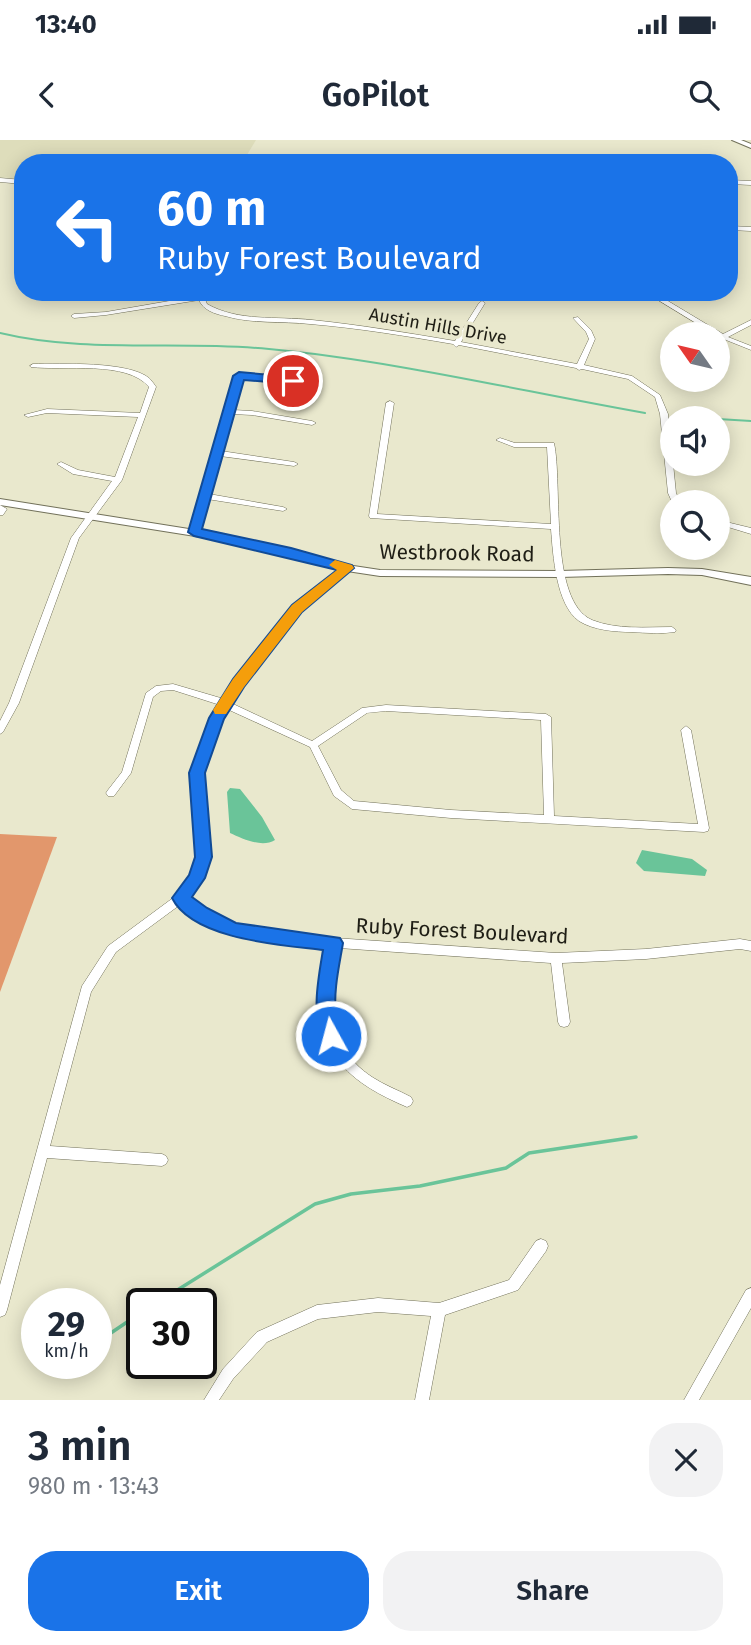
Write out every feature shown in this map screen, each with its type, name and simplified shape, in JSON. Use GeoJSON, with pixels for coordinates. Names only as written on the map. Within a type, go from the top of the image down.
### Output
{"type":"FeatureCollection","features":[{"type":"Feature","properties":{"kind":"street"},"geometry":{"type":"LineString","coordinates":[[735,140],[751,146]]}},
{"type":"Feature","properties":{"kind":"street"},"geometry":{"type":"LineString","coordinates":[[74,316],[105,315],[166,301]]}},
{"type":"Feature","properties":{"kind":"street","name":"Austin Hills Drive"},"geometry":{"type":"LineString","coordinates":[[204,301],[212,311],[224,315],[313,322],[629,377],[658,396],[664,413],[672,490]]}},
{"type":"Feature","properties":{"kind":"street"},"geometry":{"type":"LineString","coordinates":[[663,301],[698,322]]}},
{"type":"Feature","properties":{"kind":"street"},"geometry":{"type":"LineString","coordinates":[[456,345],[482,303]]}},
{"type":"Feature","properties":{"kind":"street"},"geometry":{"type":"LineString","coordinates":[[576,318],[589,331],[592,339],[579,368]]}},
{"type":"Feature","properties":{"kind":"street"},"geometry":{"type":"LineString","coordinates":[[730,333],[751,322]]}},
{"type":"Feature","properties":{"kind":"street"},"geometry":{"type":"LineString","coordinates":[[730,340],[751,348]]}},
{"type":"Feature","properties":{"kind":"street"},"geometry":{"type":"LineString","coordinates":[[0,730],[14,703],[75,538],[118,480],[153,387],[151,382],[138,373],[33,366]]}},
{"type":"Feature","properties":{"kind":"street"},"geometry":{"type":"LineString","coordinates":[[194,532],[239,376],[293,381]]}},
{"type":"Feature","properties":{"kind":"street"},"geometry":{"type":"LineString","coordinates":[[390,403],[373,516],[556,527]]}},
{"type":"Feature","properties":{"kind":"street"},"geometry":{"type":"LineString","coordinates":[[29,415],[47,411],[143,415]]}},
{"type":"Feature","properties":{"kind":"street"},"geometry":{"type":"LineString","coordinates":[[229,412],[312,423]]}},
{"type":"Feature","properties":{"kind":"street"},"geometry":{"type":"LineString","coordinates":[[500,440],[514,445],[551,445],[560,574],[568,604],[584,620],[603,626],[672,630]]}},
{"type":"Feature","properties":{"kind":"street"},"geometry":{"type":"LineString","coordinates":[[217,453],[294,464]]}},
{"type":"Feature","properties":{"kind":"street"},"geometry":{"type":"LineString","coordinates":[[61,464],[76,472],[118,480]]}},
{"type":"Feature","properties":{"kind":"street"},"geometry":{"type":"LineString","coordinates":[[205,496],[283,509]]}},
{"type":"Feature","properties":{"kind":"street"},"geometry":{"type":"LineString","coordinates":[[0,505],[3,509],[0,513]]}},
{"type":"Feature","properties":{"kind":"street","name":"Westbrook Road"},"geometry":{"type":"LineString","coordinates":[[0,505],[194,532],[347,568],[380,573],[560,574],[668,571],[702,572],[751,582]]}},
{"type":"Feature","properties":{"kind":"street"},"geometry":{"type":"LineString","coordinates":[[730,525],[751,531]]}},
{"type":"Feature","properties":{"kind":"street"},"geometry":{"type":"LineString","coordinates":[[0,1310],[86,990],[112,949],[181,898],[196,878],[203,857],[197,773],[224,703],[297,609],[347,568]]}},
{"type":"Feature","properties":{"kind":"street"},"geometry":{"type":"LineString","coordinates":[[111,793],[126,773],[149,695],[159,688],[173,687],[224,703],[313,745],[337,793],[352,805],[549,820],[704,828],[686,730]]}},
{"type":"Feature","properties":{"kind":"street"},"geometry":{"type":"LineString","coordinates":[[313,745],[365,710],[546,717],[549,820]]}},
{"type":"Feature","properties":{"kind":"street","name":"Ruby Forest Boulevard"},"geometry":{"type":"LineString","coordinates":[[181,898],[201,914],[233,931],[334,943],[556,958],[646,954],[740,944],[751,946]]}},
{"type":"Feature","properties":{"kind":"street"},"geometry":{"type":"LineString","coordinates":[[334,943],[327,983],[326,1015],[331,1036],[341,1056],[366,1080],[407,1101]]}},
{"type":"Feature","properties":{"kind":"street"},"geometry":{"type":"LineString","coordinates":[[556,958],[564,1022]]}},
{"type":"Feature","properties":{"kind":"street"},"geometry":{"type":"LineString","coordinates":[[43,1152],[162,1160]]}},
{"type":"Feature","properties":{"kind":"street"},"geometry":{"type":"LineString","coordinates":[[211,1400],[228,1374],[262,1337],[317,1312],[379,1305],[439,1310],[513,1285],[541,1246]]}},
{"type":"Feature","properties":{"kind":"street"},"geometry":{"type":"LineString","coordinates":[[691,1400],[751,1295]]}},
{"type":"Feature","properties":{"kind":"street"},"geometry":{"type":"LineString","coordinates":[[422,1400],[439,1310]]}},
{"type":"Feature","properties":{"kind":"shaded area"},"geometry":{"type":"Polygon","coordinates":[[[0,140],[256,140],[247,154],[14,154],[14,178],[0,177],[0,140]]]}},
{"type":"Feature","properties":{"kind":"shaded area"},"geometry":{"type":"Polygon","coordinates":[[[230,788],[240,789],[262,817],[275,840],[258,843],[230,833],[227,792],[230,788]]]}},
{"type":"Feature","properties":{"kind":"shaded area"},"geometry":{"type":"Polygon","coordinates":[[[0,834],[57,837],[0,992],[0,834]]]}},
{"type":"Feature","properties":{"kind":"shaded area"},"geometry":{"type":"Polygon","coordinates":[[[642,850],[692,859],[707,870],[705,876],[644,871],[636,863],[642,850]]]}},
{"type":"Feature","properties":{"kind":"waterway"},"geometry":{"type":"LineString","coordinates":[[0,333],[66,343],[235,347],[316,354],[645,413]]}},
{"type":"Feature","properties":{"kind":"waterway"},"geometry":{"type":"LineString","coordinates":[[730,420],[751,421]]}},
{"type":"Feature","properties":{"kind":"waterway"},"geometry":{"type":"LineString","coordinates":[[181,1288],[315,1204],[351,1194],[420,1186],[506,1168],[529,1153],[636,1137]]}},
{"type":"Feature","properties":{"kind":"waterway"},"geometry":{"type":"LineString","coordinates":[[112,1332],[126,1323]]}},
{"type":"Feature","properties":{"kind":"slow traffic"},"geometry":{"type":"LineString","coordinates":[[220,710],[297,609],[347,568],[335,565]]}},
{"type":"Feature","properties":{"kind":"route"},"geometry":{"type":"LineString","coordinates":[[293,381],[264,376],[239,376],[194,532],[347,568],[297,609],[224,703],[216,718],[197,773],[203,857],[196,878],[181,898],[201,914],[233,931],[334,943],[327,983],[326,1015],[331,1036]]}}]}
